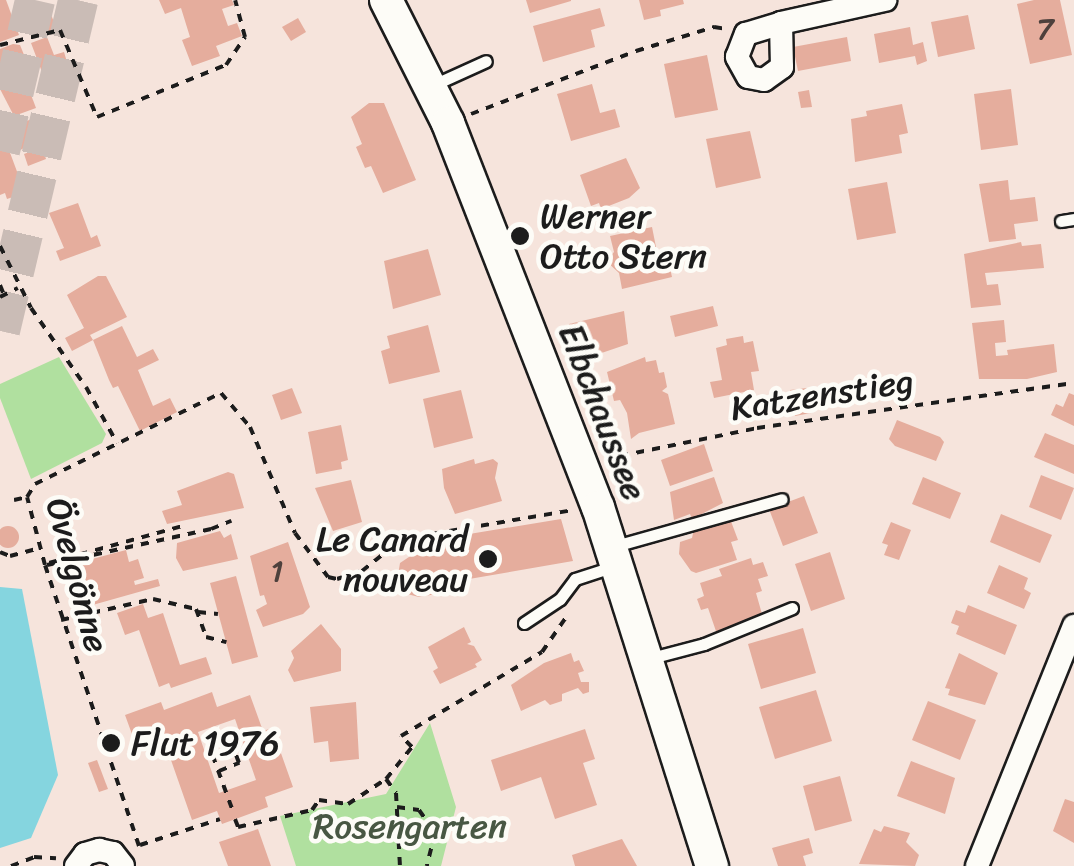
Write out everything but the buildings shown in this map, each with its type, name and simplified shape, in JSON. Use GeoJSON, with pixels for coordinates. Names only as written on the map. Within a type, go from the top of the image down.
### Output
{"type":"FeatureCollection","features":[{"type":"Feature","properties":{"kind":"main road","name":"Elbchaussee"},"geometry":{"type":"LineString","coordinates":[[386,0],[448,122],[598,507],[712,866]]}},
{"type":"Feature","properties":{"kind":"street"},"geometry":{"type":"LineString","coordinates":[[780,23],[782,66],[764,80],[748,77],[738,65],[740,39],[746,34],[780,23],[886,0]]}},
{"type":"Feature","properties":{"kind":"street"},"geometry":{"type":"LineString","coordinates":[[977,866],[1074,626]]}},
{"type":"Feature","properties":{"kind":"street"},"geometry":{"type":"LineString","coordinates":[[72,866],[85,854],[100,850],[113,853],[123,866]]}},
{"type":"Feature","properties":{"kind":"lane"},"geometry":{"type":"LineString","coordinates":[[431,86],[486,61]]}},
{"type":"Feature","properties":{"kind":"lane"},"geometry":{"type":"LineString","coordinates":[[524,623],[560,598],[575,579],[614,557],[696,520],[782,499]]}},
{"type":"Feature","properties":{"kind":"lane"},"geometry":{"type":"LineString","coordinates":[[646,659],[704,644],[792,608]]}},
{"type":"Feature","properties":{"kind":"path"},"geometry":{"type":"LineString","coordinates":[[0,45],[60,30],[97,117],[226,66],[244,38],[235,0]]}},
{"type":"Feature","properties":{"kind":"path"},"geometry":{"type":"LineString","coordinates":[[448,122],[714,27],[746,34]]}},
{"type":"Feature","properties":{"kind":"path"},"geometry":{"type":"LineString","coordinates":[[0,246],[19,288],[86,386],[117,443]]}},
{"type":"Feature","properties":{"kind":"path"},"geometry":{"type":"LineString","coordinates":[[0,284],[2,296],[19,288]]}},
{"type":"Feature","properties":{"kind":"path","name":"Katzenstieg"},"geometry":{"type":"LineString","coordinates":[[580,461],[865,411],[1074,383]]}},
{"type":"Feature","properties":{"kind":"path","name":"Övelgönne"},"geometry":{"type":"LineString","coordinates":[[220,819],[139,846],[61,620],[27,497],[30,489],[221,393],[250,427],[296,532],[328,576],[337,579],[362,571],[402,538],[598,507]]}},
{"type":"Feature","properties":{"kind":"path"},"geometry":{"type":"LineString","coordinates":[[22,484],[30,489]]}},
{"type":"Feature","properties":{"kind":"path"},"geometry":{"type":"LineString","coordinates":[[14,500],[27,497]]}},
{"type":"Feature","properties":{"kind":"path"},"geometry":{"type":"LineString","coordinates":[[45,565],[211,530],[230,520]]}},
{"type":"Feature","properties":{"kind":"path"},"geometry":{"type":"LineString","coordinates":[[45,565],[182,526]]}},
{"type":"Feature","properties":{"kind":"path"},"geometry":{"type":"LineString","coordinates":[[0,550],[10,556],[40,548]]}},
{"type":"Feature","properties":{"kind":"path"},"geometry":{"type":"LineString","coordinates":[[61,620],[153,600],[218,614]]}},
{"type":"Feature","properties":{"kind":"path"},"geometry":{"type":"LineString","coordinates":[[218,771],[239,763],[228,732],[207,740],[234,817],[238,827],[312,810],[319,800],[348,804],[386,779],[412,747],[401,736],[549,646],[571,610]]}},
{"type":"Feature","properties":{"kind":"path"},"geometry":{"type":"LineString","coordinates":[[198,612],[206,637],[226,642]]}},
{"type":"Feature","properties":{"kind":"path"},"geometry":{"type":"LineString","coordinates":[[386,779],[396,793],[400,866]]}},
{"type":"Feature","properties":{"kind":"path"},"geometry":{"type":"LineString","coordinates":[[396,807],[419,810],[435,833],[427,866]]}},
{"type":"Feature","properties":{"kind":"path"},"geometry":{"type":"LineString","coordinates":[[11,866],[34,858],[55,857],[72,866]]}},
{"type":"Feature","properties":{"kind":"green space"},"geometry":{"type":"Polygon","coordinates":[[[59,357],[106,434],[102,443],[31,479],[0,398],[0,384],[59,357]]]}},
{"type":"Feature","properties":{"kind":"green space","name":"Rosengarten"},"geometry":{"type":"Polygon","coordinates":[[[430,723],[456,807],[441,866],[296,866],[280,816],[386,794],[430,723]]]}},
{"type":"Feature","properties":{"kind":"water"},"geometry":{"type":"Polygon","coordinates":[[[0,587],[22,589],[58,775],[31,838],[0,848],[0,587]]]}},
{"type":"Feature","properties":{"kind":"tunnel"},"geometry":{"type":"LineString","coordinates":[[0,151],[35,0]]}},
{"type":"Feature","properties":{"kind":"tunnel"},"geometry":{"type":"LineString","coordinates":[[0,331],[78,0]]}},
{"type":"Feature","properties":{"kind":"place","name":"Werner Otto Stern"},"geometry":{"type":"Point","coordinates":[520,236]}},
{"type":"Feature","properties":{"kind":"place","name":"Le Canard nouveau"},"geometry":{"type":"Point","coordinates":[488,559]}},
{"type":"Feature","properties":{"kind":"place","name":"Flut 1976"},"geometry":{"type":"Point","coordinates":[111,743]}}]}
